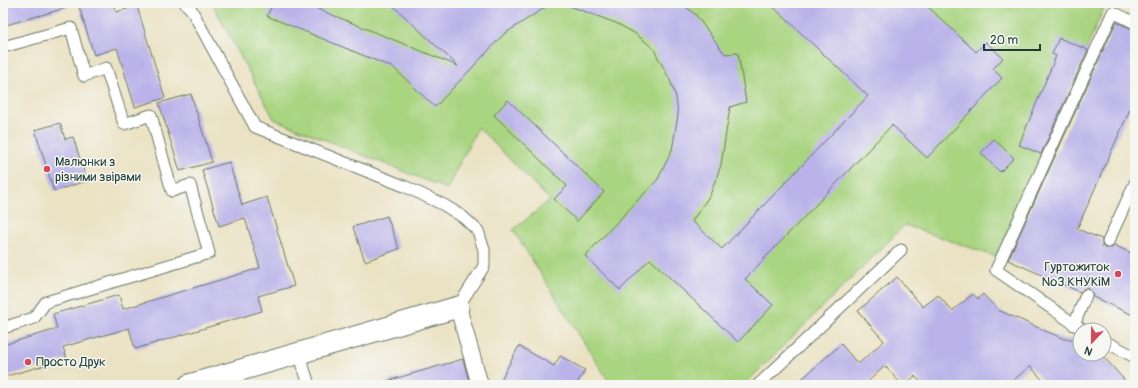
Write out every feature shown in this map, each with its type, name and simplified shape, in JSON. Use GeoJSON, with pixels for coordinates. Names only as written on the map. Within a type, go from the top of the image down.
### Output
{"type":"FeatureCollection","features":[{"type":"Feature","properties":{"kind":"street"},"geometry":{"type":"LineString","coordinates":[[189,385],[458,307],[480,385]]}},
{"type":"Feature","properties":{"kind":"lane"},"geometry":{"type":"LineString","coordinates":[[185,3],[191,9],[255,127],[404,186],[444,204],[463,216],[478,231],[484,250],[484,266],[458,307]]}},
{"type":"Feature","properties":{"kind":"lane"},"geometry":{"type":"LineString","coordinates":[[1072,324],[996,270],[1113,12],[1135,23]]}},
{"type":"Feature","properties":{"kind":"lane"},"geometry":{"type":"LineString","coordinates":[[3,47],[71,28],[84,76],[106,68],[124,124],[151,115],[172,191],[190,185],[209,253],[46,302],[34,318],[3,328]]}},
{"type":"Feature","properties":{"kind":"lane"},"geometry":{"type":"LineString","coordinates":[[1108,242],[1135,183]]}},
{"type":"Feature","properties":{"kind":"lane"},"geometry":{"type":"LineString","coordinates":[[758,385],[901,250]]}},
{"type":"Feature","properties":{"kind":"lane"},"geometry":{"type":"LineString","coordinates":[[1079,322],[1086,295]]}},
{"type":"Feature","properties":{"kind":"lane"},"geometry":{"type":"LineString","coordinates":[[1112,345],[1135,357]]}},
{"type":"Feature","properties":{"kind":"lane"},"geometry":{"type":"LineString","coordinates":[[299,353],[309,385]]}},
{"type":"Feature","properties":{"kind":"green space"},"geometry":{"type":"Polygon","coordinates":[[[212,3],[1106,3],[997,257],[905,225],[744,385],[611,385],[513,230],[550,200],[478,127],[447,189],[274,119],[212,3]]]}},
{"type":"Feature","properties":{"kind":"building"},"geometry":{"type":"Polygon","coordinates":[[[3,3],[68,3],[69,7],[3,26],[3,3]]]}},
{"type":"Feature","properties":{"kind":"building"},"geometry":{"type":"Polygon","coordinates":[[[78,3],[113,3],[116,12],[137,6],[165,98],[135,107],[117,48],[94,55],[78,3]]]}},
{"type":"Feature","properties":{"kind":"building"},"geometry":{"type":"Polygon","coordinates":[[[273,3],[303,3],[458,66],[390,3],[552,3],[504,34],[435,107],[394,68],[267,16],[273,3]]]}},
{"type":"Feature","properties":{"kind":"building"},"geometry":{"type":"Polygon","coordinates":[[[567,3],[681,3],[695,14],[725,54],[738,53],[746,102],[730,107],[721,165],[710,195],[692,221],[722,249],[868,96],[769,3],[924,3],[976,52],[986,42],[1003,58],[993,69],[1002,78],[927,158],[892,125],[745,279],[773,305],[738,342],[650,259],[620,290],[585,256],[658,179],[672,150],[678,115],[676,97],[670,80],[653,48],[636,34],[616,23],[567,5],[567,3]]]}},
{"type":"Feature","properties":{"kind":"building"},"geometry":{"type":"Polygon","coordinates":[[[1116,22],[1135,30],[1135,98],[1077,229],[1102,239],[1102,246],[1105,248],[1112,248],[1114,245],[1135,255],[1135,316],[1093,297],[1093,294],[1089,289],[1085,288],[1080,292],[1008,260],[1116,22]]]}},
{"type":"Feature","properties":{"kind":"building"},"geometry":{"type":"Polygon","coordinates":[[[1059,38],[1088,50],[1041,154],[1019,145],[1056,56],[1052,54],[1059,38]]]}},
{"type":"Feature","properties":{"kind":"building"},"geometry":{"type":"Polygon","coordinates":[[[191,94],[212,162],[180,171],[159,103],[191,94]]]}},
{"type":"Feature","properties":{"kind":"building"},"geometry":{"type":"Polygon","coordinates":[[[508,100],[604,192],[577,221],[554,199],[567,186],[494,115],[508,100]]]}},
{"type":"Feature","properties":{"kind":"building"},"geometry":{"type":"Polygon","coordinates":[[[60,123],[65,139],[73,137],[87,181],[54,191],[35,130],[60,123]]]}},
{"type":"Feature","properties":{"kind":"building"},"geometry":{"type":"Polygon","coordinates":[[[994,139],[1014,158],[1000,172],[981,153],[994,139]]]}},
{"type":"Feature","properties":{"kind":"building"},"geometry":{"type":"Polygon","coordinates":[[[229,162],[242,205],[267,197],[294,286],[258,296],[262,311],[135,349],[129,328],[63,347],[67,359],[3,377],[3,345],[57,329],[53,314],[119,295],[123,309],[260,268],[245,218],[219,226],[202,170],[229,162]]]}},
{"type":"Feature","properties":{"kind":"building"},"geometry":{"type":"Polygon","coordinates":[[[387,216],[399,249],[365,261],[353,227],[387,216]]]}},
{"type":"Feature","properties":{"kind":"building"},"geometry":{"type":"Polygon","coordinates":[[[897,277],[923,307],[938,295],[952,311],[973,294],[978,299],[983,294],[998,310],[1064,339],[1072,339],[1072,362],[1108,362],[1129,385],[1047,385],[1030,366],[1008,385],[923,385],[915,376],[905,385],[902,385],[885,366],[864,385],[795,385],[841,344],[858,364],[884,341],[858,311],[897,277]]]}},
{"type":"Feature","properties":{"kind":"building"},"geometry":{"type":"Polygon","coordinates":[[[519,346],[554,366],[560,356],[585,370],[576,385],[498,385],[519,346]]]}},
{"type":"Feature","properties":{"kind":"building"},"geometry":{"type":"Polygon","coordinates":[[[463,359],[470,385],[388,385],[387,381],[463,359]]]}},
{"type":"Feature","properties":{"kind":"place","name":"Малюнки з різними звірами"},"geometry":{"type":"Point","coordinates":[47,169]}},
{"type":"Feature","properties":{"kind":"place","name":"Гуртожиток №3 КНУКіМ"},"geometry":{"type":"Point","coordinates":[1118,274]}},
{"type":"Feature","properties":{"kind":"place","name":"Просто Друк"},"geometry":{"type":"Point","coordinates":[28,362]}}]}
